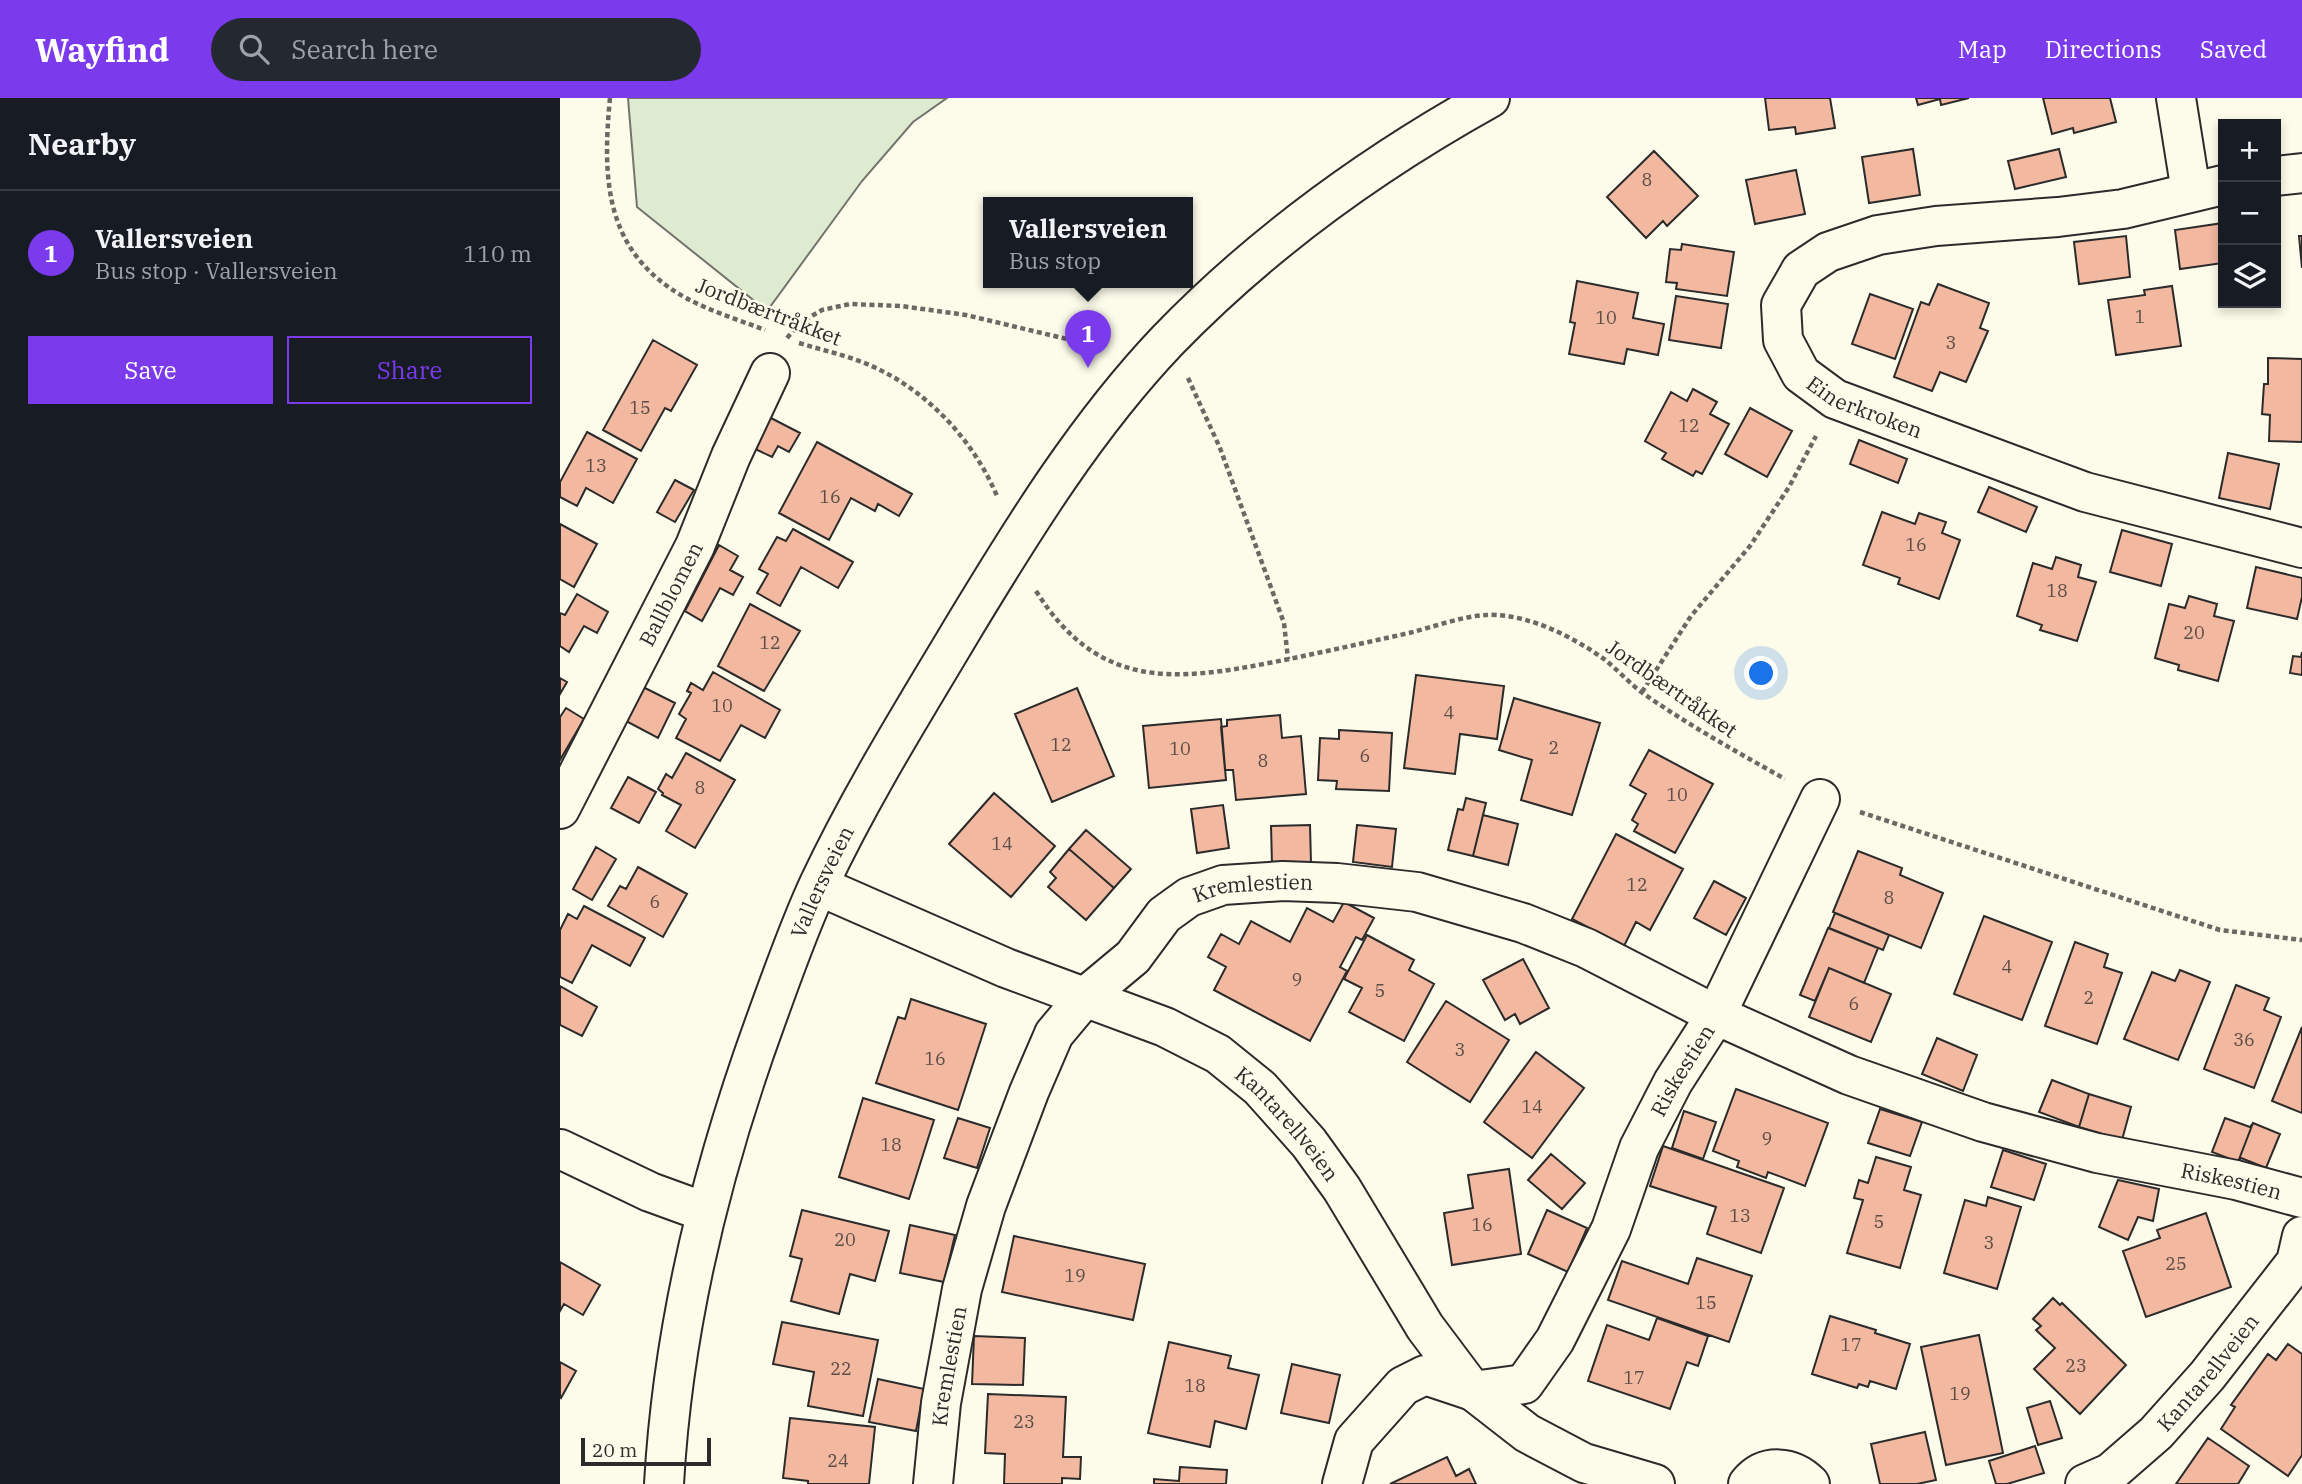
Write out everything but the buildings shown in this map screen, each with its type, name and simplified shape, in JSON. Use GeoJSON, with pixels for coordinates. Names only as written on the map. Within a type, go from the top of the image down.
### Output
{"type":"FeatureCollection","features":[{"type":"Feature","properties":{"kind":"street","name":"Vallersveien"},"geometry":{"type":"LineString","coordinates":[[663,1484],[670,1413],[685,1315],[705,1212],[748,1069],[819,886],[892,746],[982,597],[1069,461],[1141,370],[1204,305],[1274,244],[1354,184],[1442,125],[1490,98]]}},
{"type":"Feature","properties":{"kind":"street","name":"Einerkroken"},"geometry":{"type":"LineString","coordinates":[[2176,98],[2207,189],[2123,209],[1936,226],[1878,235],[1828,252],[1801,270],[1782,305],[1783,340],[1801,374],[1835,399],[2085,492],[2302,548]]}},
{"type":"Feature","properties":{"kind":"street"},"geometry":{"type":"LineString","coordinates":[[2281,175],[2302,173]]}},
{"type":"Feature","properties":{"kind":"street","name":"Ballblomen"},"geometry":{"type":"LineString","coordinates":[[560,809],[695,545],[731,456],[770,373]]}},
{"type":"Feature","properties":{"kind":"street"},"geometry":{"type":"LineString","coordinates":[[1716,1015],[1820,799]]}},
{"type":"Feature","properties":{"kind":"street","name":"Kremlestien"},"geometry":{"type":"LineString","coordinates":[[933,1484],[941,1403],[962,1289],[986,1206],[1029,1092],[1055,1034],[1085,997],[1133,957],[1164,915],[1189,897],[1223,885],[1283,881],[1338,883],[1418,892],[1523,923],[1586,948],[1716,1015]]}},
{"type":"Feature","properties":{"kind":"street","name":"Kantarellveien"},"geometry":{"type":"LineString","coordinates":[[819,886],[1006,968],[1165,1027],[1218,1054],[1260,1088],[1316,1152],[1342,1189],[1424,1327],[1474,1391],[1527,1433],[1584,1463],[1655,1484]]}},
{"type":"Feature","properties":{"kind":"street","name":"Riskestien"},"geometry":{"type":"LineString","coordinates":[[1342,1484],[1354,1441],[1403,1386],[1425,1375],[1474,1391],[1524,1384],[1555,1340],[1611,1229],[1639,1148],[1673,1082],[1716,1015],[1849,1075],[1983,1122],[2097,1153],[2236,1180],[2302,1198]]}},
{"type":"Feature","properties":{"kind":"street"},"geometry":{"type":"LineString","coordinates":[[560,1149],[650,1192],[705,1212]]}},
{"type":"Feature","properties":{"kind":"street","name":"Kantarellveien"},"geometry":{"type":"LineString","coordinates":[[2085,1484],[2110,1473],[2156,1433],[2207,1376],[2296,1262],[2302,1236]]}},
{"type":"Feature","properties":{"kind":"street"},"geometry":{"type":"LineString","coordinates":[[1748,1484],[1764,1472],[1777,1469],[1790,1470],[1810,1484]]}},
{"type":"Feature","properties":{"kind":"path","name":"Jordbærtråkket"},"geometry":{"type":"LineString","coordinates":[[610,98],[608,190],[629,248],[650,271],[687,299],[787,339],[866,364],[897,379],[949,421],[974,454],[992,484],[1001,507]]}},
{"type":"Feature","properties":{"kind":"path"},"geometry":{"type":"LineString","coordinates":[[787,339],[800,323],[822,310],[850,304],[901,306],[966,315],[1070,340],[1141,370]]}},
{"type":"Feature","properties":{"kind":"path"},"geometry":{"type":"LineString","coordinates":[[1167,342],[1195,390],[1220,448],[1283,623],[1288,659]]}},
{"type":"Feature","properties":{"kind":"path"},"geometry":{"type":"LineString","coordinates":[[1642,692],[1691,616],[1750,546],[1782,498],[1835,399]]}},
{"type":"Feature","properties":{"kind":"path","name":"Jordbærtråkket"},"geometry":{"type":"LineString","coordinates":[[1036,592],[1051,616],[1095,654],[1149,674],[1174,676],[1215,674],[1486,615],[1529,621],[1552,629],[1602,658],[1642,692],[1703,733],[1820,799],[2220,930],[2302,940]]}},
{"type":"Feature","properties":{"kind":"green space"},"geometry":{"type":"Polygon","coordinates":[[[628,98],[947,98],[913,122],[862,181],[767,311],[637,207],[628,98]]]}},
{"type":"Feature","properties":{"kind":"place","name":"Vallersveien"},"geometry":{"type":"Point","coordinates":[1088,368]}}]}
